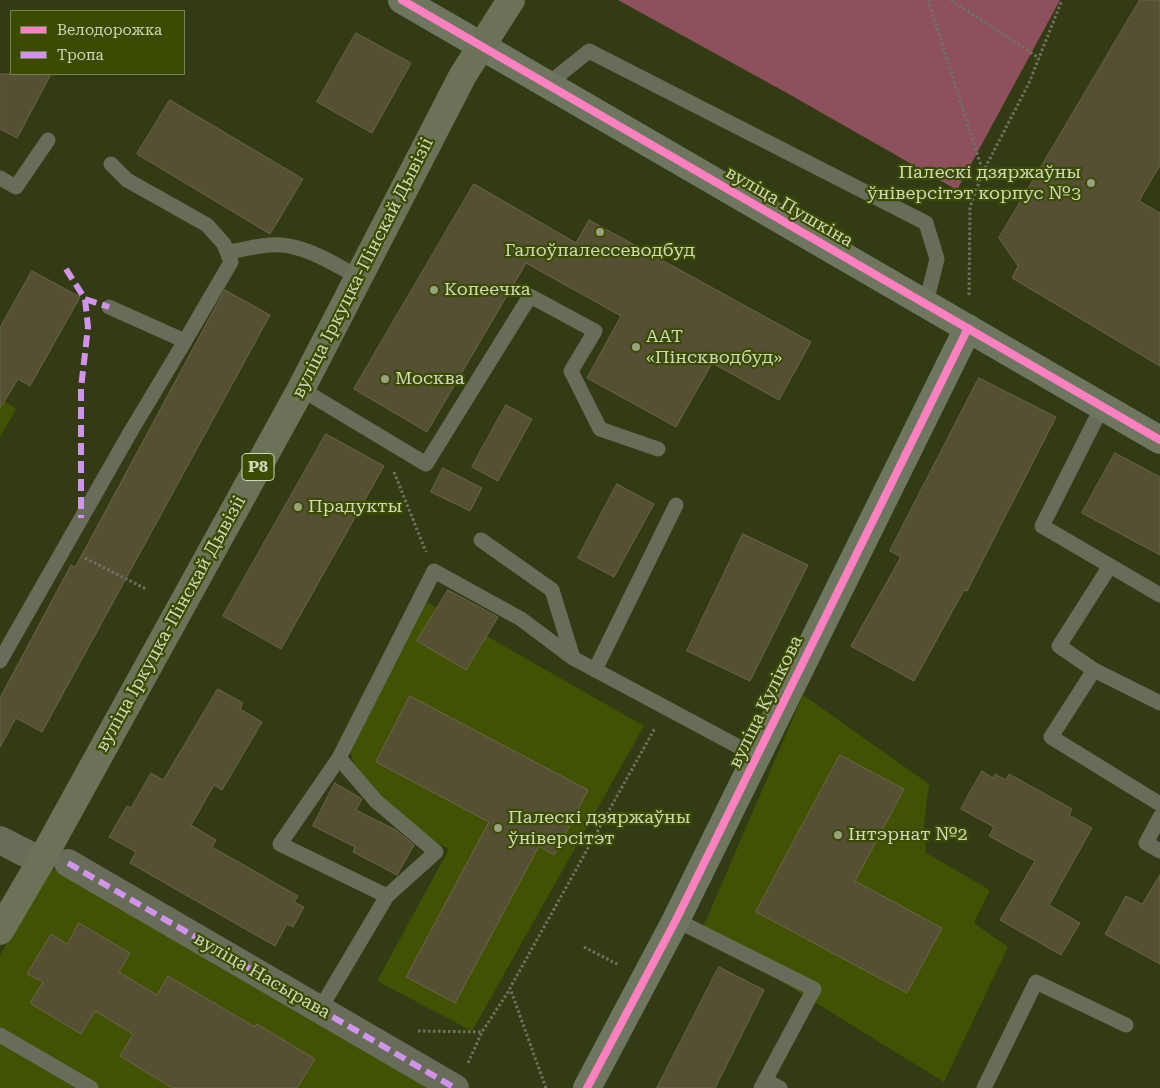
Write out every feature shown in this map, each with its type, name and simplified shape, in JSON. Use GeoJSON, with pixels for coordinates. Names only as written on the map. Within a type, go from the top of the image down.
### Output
{"type":"FeatureCollection","features":[{"type":"Feature","properties":{"kind":"main road","name":"вуліца Іркуцка-Пінскай Дывізіі"},"geometry":{"type":"LineString","coordinates":[[0,931],[41,861],[301,388],[480,46],[511,0]]}},
{"type":"Feature","properties":{"kind":"street","name":"вуліца Пушкіна"},"geometry":{"type":"LineString","coordinates":[[402,0],[1160,440]]}},
{"type":"Feature","properties":{"kind":"street","name":"вуліца Кулікова"},"geometry":{"type":"LineString","coordinates":[[587,1088],[676,920],[968,328]]}},
{"type":"Feature","properties":{"kind":"street"},"geometry":{"type":"LineString","coordinates":[[0,840],[41,861]]}},
{"type":"Feature","properties":{"kind":"street","name":"вуліца Насырава"},"geometry":{"type":"LineString","coordinates":[[68,863],[455,1088]]}},
{"type":"Feature","properties":{"kind":"lane"},"geometry":{"type":"LineString","coordinates":[[548,84],[589,51],[926,223],[937,259],[926,303]]}},
{"type":"Feature","properties":{"kind":"lane"},"geometry":{"type":"LineString","coordinates":[[0,178],[16,187],[48,140]]}},
{"type":"Feature","properties":{"kind":"lane"},"geometry":{"type":"LineString","coordinates":[[0,662],[130,431],[186,342],[230,262],[224,244],[206,225],[127,180],[111,164]]}},
{"type":"Feature","properties":{"kind":"lane"},"geometry":{"type":"LineString","coordinates":[[227,252],[279,244],[298,248],[319,256],[359,278]]}},
{"type":"Feature","properties":{"kind":"lane"},"geometry":{"type":"LineString","coordinates":[[301,388],[426,464],[530,296],[595,331],[571,371],[600,429],[658,449]]}},
{"type":"Feature","properties":{"kind":"lane"},"geometry":{"type":"LineString","coordinates":[[109,307],[186,342]]}},
{"type":"Feature","properties":{"kind":"lane"},"geometry":{"type":"LineString","coordinates":[[1102,407],[1042,526],[1160,595]]}},
{"type":"Feature","properties":{"kind":"lane"},"geometry":{"type":"LineString","coordinates":[[595,670],[676,505]]}},
{"type":"Feature","properties":{"kind":"lane"},"geometry":{"type":"LineString","coordinates":[[480,540],[552,590],[572,658]]}},
{"type":"Feature","properties":{"kind":"lane"},"geometry":{"type":"LineString","coordinates":[[1110,566],[1060,646],[1094,670],[1160,703]]}},
{"type":"Feature","properties":{"kind":"lane"},"geometry":{"type":"LineString","coordinates":[[387,896],[280,844],[340,758],[434,571],[521,619],[572,658],[756,756]]}},
{"type":"Feature","properties":{"kind":"lane"},"geometry":{"type":"LineString","coordinates":[[1094,670],[1051,737],[1160,804]]}},
{"type":"Feature","properties":{"kind":"lane"},"geometry":{"type":"LineString","coordinates":[[320,1009],[387,896],[436,852],[376,801],[340,758]]}},
{"type":"Feature","properties":{"kind":"lane"},"geometry":{"type":"LineString","coordinates":[[1160,817],[1146,843],[1160,851]]}},
{"type":"Feature","properties":{"kind":"lane"},"geometry":{"type":"LineString","coordinates":[[676,920],[814,989],[763,1084],[780,1088]]}},
{"type":"Feature","properties":{"kind":"lane"},"geometry":{"type":"LineString","coordinates":[[984,1088],[1036,982],[1126,1025]]}},
{"type":"Feature","properties":{"kind":"lane"},"geometry":{"type":"LineString","coordinates":[[0,1035],[91,1088]]}},
{"type":"Feature","properties":{"kind":"path"},"geometry":{"type":"LineString","coordinates":[[928,0],[983,172]]}},
{"type":"Feature","properties":{"kind":"path"},"geometry":{"type":"LineString","coordinates":[[952,0],[1040,58]]}},
{"type":"Feature","properties":{"kind":"path"},"geometry":{"type":"LineString","coordinates":[[968,328],[970,206],[983,172],[1030,83],[1062,0]]}},
{"type":"Feature","properties":{"kind":"path"},"geometry":{"type":"LineString","coordinates":[[391,466],[434,571]]}},
{"type":"Feature","properties":{"kind":"path"},"geometry":{"type":"LineString","coordinates":[[64,547],[146,590]]}},
{"type":"Feature","properties":{"kind":"path"},"geometry":{"type":"LineString","coordinates":[[468,1064],[482,1032],[510,988],[571,875],[666,708]]}},
{"type":"Feature","properties":{"kind":"path"},"geometry":{"type":"LineString","coordinates":[[584,948],[646,979]]}},
{"type":"Feature","properties":{"kind":"path"},"geometry":{"type":"LineString","coordinates":[[510,988],[546,1088]]}},
{"type":"Feature","properties":{"kind":"path"},"geometry":{"type":"LineString","coordinates":[[414,1031],[482,1032]]}},
{"type":"Feature","properties":{"kind":"shaded area"},"geometry":{"type":"Polygon","coordinates":[[[618,0],[1060,0],[957,190],[787,93],[618,0]]]}},
{"type":"Feature","properties":{"kind":"shaded area"},"geometry":{"type":"Polygon","coordinates":[[[0,398],[16,409],[0,437],[0,398]]]}},
{"type":"Feature","properties":{"kind":"shaded area","name":"Палескі дзяржаўны ўніверсітэт"},"geometry":{"type":"Polygon","coordinates":[[[427,602],[644,726],[472,1031],[377,981],[449,849],[371,808],[350,752],[427,602]]]}},
{"type":"Feature","properties":{"kind":"shaded area","name":"Палескі дзяржаўны ўніверсітэт"},"geometry":{"type":"Polygon","coordinates":[[[803,695],[929,784],[924,825],[926,853],[990,890],[974,923],[1008,947],[944,1082],[701,932],[803,695]]]}},
{"type":"Feature","properties":{"kind":"shaded area"},"geometry":{"type":"Polygon","coordinates":[[[51,868],[431,1088],[0,1088],[0,955],[51,868]]]}},
{"type":"Feature","properties":{"kind":"building","name":"Палескі дзяржаўны ўніверсітэт корпус №3"},"geometry":{"type":"Polygon","coordinates":[[[1140,0],[1160,0],[1160,165],[1139,201],[1160,213],[1160,366],[1012,278],[1018,266],[999,238],[1140,0]]]}},
{"type":"Feature","properties":{"kind":"building"},"geometry":{"type":"Polygon","coordinates":[[[356,33],[411,63],[372,133],[317,102],[356,33]]]}},
{"type":"Feature","properties":{"kind":"building"},"geometry":{"type":"Polygon","coordinates":[[[0,74],[50,75],[17,138],[0,129],[0,74]]]}},
{"type":"Feature","properties":{"kind":"building"},"geometry":{"type":"Polygon","coordinates":[[[170,100],[303,179],[270,234],[137,154],[170,100]]]}},
{"type":"Feature","properties":{"kind":"building"},"geometry":{"type":"Polygon","coordinates":[[[474,184],[576,243],[589,220],[811,342],[779,400],[712,363],[676,427],[587,378],[621,316],[526,263],[427,432],[354,389],[474,184]]]}},
{"type":"Feature","properties":{"kind":"building"},"geometry":{"type":"Polygon","coordinates":[[[32,271],[80,297],[30,386],[18,379],[0,408],[0,328],[32,271]]]}},
{"type":"Feature","properties":{"kind":"building"},"geometry":{"type":"Polygon","coordinates":[[[225,290],[270,315],[42,732],[16,718],[0,747],[0,698],[71,565],[75,567],[225,290]]]}},
{"type":"Feature","properties":{"kind":"building"},"geometry":{"type":"Polygon","coordinates":[[[979,378],[1056,417],[967,591],[964,590],[914,681],[851,646],[901,557],[890,551],[979,378]]]}},
{"type":"Feature","properties":{"kind":"building"},"geometry":{"type":"Polygon","coordinates":[[[506,405],[532,419],[498,481],[472,467],[506,405]]]}},
{"type":"Feature","properties":{"kind":"building"},"geometry":{"type":"Polygon","coordinates":[[[326,434],[384,466],[281,649],[223,616],[326,434]]]}},
{"type":"Feature","properties":{"kind":"building"},"geometry":{"type":"Polygon","coordinates":[[[1115,453],[1160,477],[1160,555],[1082,513],[1115,453]]]}},
{"type":"Feature","properties":{"kind":"building"},"geometry":{"type":"Polygon","coordinates":[[[443,468],[482,488],[470,511],[431,492],[443,468]]]}},
{"type":"Feature","properties":{"kind":"building"},"geometry":{"type":"Polygon","coordinates":[[[617,484],[654,504],[614,577],[578,558],[617,484]]]}},
{"type":"Feature","properties":{"kind":"building"},"geometry":{"type":"Polygon","coordinates":[[[743,534],[808,565],[750,681],[687,651],[743,534]]]}},
{"type":"Feature","properties":{"kind":"building"},"geometry":{"type":"Polygon","coordinates":[[[448,590],[498,617],[466,670],[417,641],[448,590]]]}},
{"type":"Feature","properties":{"kind":"building"},"geometry":{"type":"Polygon","coordinates":[[[218,689],[243,703],[240,709],[262,722],[222,790],[214,785],[191,825],[216,840],[212,847],[298,896],[294,902],[304,907],[293,927],[287,924],[275,946],[130,863],[136,852],[109,837],[127,806],[131,808],[151,773],[163,780],[218,689]]]}},
{"type":"Feature","properties":{"kind":"building"},"geometry":{"type":"Polygon","coordinates":[[[410,696],[588,790],[554,855],[539,846],[455,1003],[406,977],[489,822],[376,762],[410,696]]]}},
{"type":"Feature","properties":{"kind":"building","name":"Інтэрнат №2"},"geometry":{"type":"Polygon","coordinates":[[[840,755],[904,789],[855,881],[942,928],[907,993],[756,912],[840,755]]]}},
{"type":"Feature","properties":{"kind":"building"},"geometry":{"type":"Polygon","coordinates":[[[982,771],[993,778],[995,774],[1006,780],[1009,774],[1072,809],[1069,815],[1092,828],[1049,905],[1080,923],[1061,955],[1000,920],[1035,861],[989,836],[994,827],[961,809],[982,771]]]}},
{"type":"Feature","properties":{"kind":"building"},"geometry":{"type":"Polygon","coordinates":[[[335,783],[362,799],[356,810],[396,830],[414,845],[397,875],[353,852],[355,847],[313,826],[335,783]]]}},
{"type":"Feature","properties":{"kind":"building"},"geometry":{"type":"Polygon","coordinates":[[[1160,875],[1160,964],[1105,934],[1126,896],[1142,904],[1160,875]]]}},
{"type":"Feature","properties":{"kind":"building"},"geometry":{"type":"Polygon","coordinates":[[[79,923],[130,953],[119,972],[157,995],[168,976],[255,1027],[257,1024],[315,1059],[297,1088],[172,1088],[120,1056],[133,1034],[95,1011],[81,1034],[30,1003],[43,982],[27,974],[51,934],[67,944],[79,923]]]}},
{"type":"Feature","properties":{"kind":"building"},"geometry":{"type":"Polygon","coordinates":[[[719,967],[764,990],[715,1088],[657,1088],[719,967]]]}},
{"type":"Feature","properties":{"kind":"marked path"},"geometry":{"type":"LineString","coordinates":[[66,269],[85,299],[88,327],[81,388],[81,518]]}},
{"type":"Feature","properties":{"kind":"marked path"},"geometry":{"type":"LineString","coordinates":[[85,299],[109,307]]}},
{"type":"Feature","properties":{"kind":"marked path"},"geometry":{"type":"LineString","coordinates":[[68,863],[455,1088]]}},
{"type":"Feature","properties":{"kind":"cycle path"},"geometry":{"type":"LineString","coordinates":[[402,0],[1160,440]]}},
{"type":"Feature","properties":{"kind":"cycle path"},"geometry":{"type":"LineString","coordinates":[[587,1088],[676,920],[968,328]]}},
{"type":"Feature","properties":{"kind":"place","name":"Палескі дзяржаўны ўніверсітэт корпус №3"},"geometry":{"type":"Point","coordinates":[1091,183]}},
{"type":"Feature","properties":{"kind":"place","name":"Галоўпалессеводбуд"},"geometry":{"type":"Point","coordinates":[600,232]}},
{"type":"Feature","properties":{"kind":"place","name":"Копеечка"},"geometry":{"type":"Point","coordinates":[434,290]}},
{"type":"Feature","properties":{"kind":"place","name":"ААТ «Пінскводбуд»"},"geometry":{"type":"Point","coordinates":[636,347]}},
{"type":"Feature","properties":{"kind":"place","name":"Москва"},"geometry":{"type":"Point","coordinates":[385,379]}},
{"type":"Feature","properties":{"kind":"place","name":"Прадукты"},"geometry":{"type":"Point","coordinates":[298,507]}},
{"type":"Feature","properties":{"kind":"place","name":"Палескі дзяржаўны ўніверсітэт"},"geometry":{"type":"Point","coordinates":[498,828]}},
{"type":"Feature","properties":{"kind":"place","name":"Інтэрнат №2"},"geometry":{"type":"Point","coordinates":[838,835]}}]}
